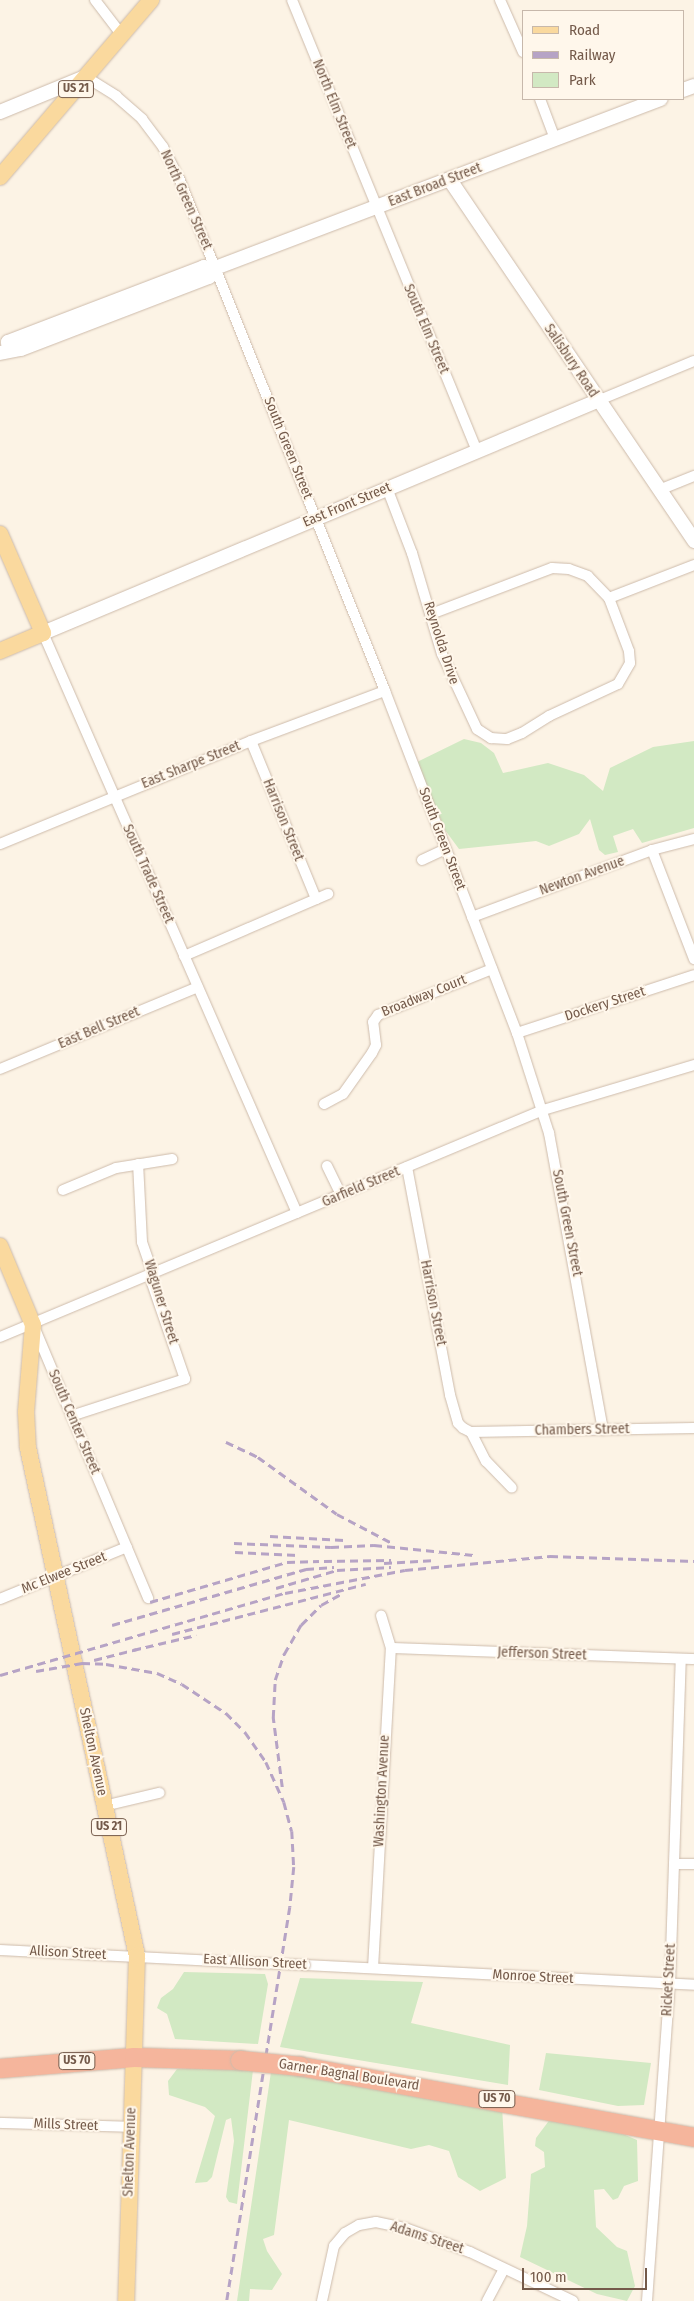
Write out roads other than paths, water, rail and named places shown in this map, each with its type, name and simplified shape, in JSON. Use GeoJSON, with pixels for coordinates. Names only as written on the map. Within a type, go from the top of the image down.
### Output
{"type":"FeatureCollection","features":[{"type":"Feature","properties":{"kind":"highway","name":"Garner Bagnal Boulevard"},"geometry":{"type":"LineString","coordinates":[[0,2068],[134,2057],[240,2060],[300,2066],[659,2129],[694,2137]]}},
{"type":"Feature","properties":{"kind":"main road","name":"US 21"},"geometry":{"type":"LineString","coordinates":[[0,178],[152,0]]}},
{"type":"Feature","properties":{"kind":"main road","name":"South Trade Street"},"geometry":{"type":"LineString","coordinates":[[0,534],[43,633]]}},
{"type":"Feature","properties":{"kind":"main road","name":"East Front Street"},"geometry":{"type":"LineString","coordinates":[[0,651],[43,633]]}},
{"type":"Feature","properties":{"kind":"main road","name":"South Center Street"},"geometry":{"type":"LineString","coordinates":[[0,1246],[33,1325]]}},
{"type":"Feature","properties":{"kind":"main road","name":"Shelton Avenue"},"geometry":{"type":"LineString","coordinates":[[33,1325],[26,1412],[28,1448],[137,1956],[126,2301]]}},
{"type":"Feature","properties":{"kind":"street"},"geometry":{"type":"LineString","coordinates":[[95,0],[121,34]]}},
{"type":"Feature","properties":{"kind":"street","name":"North Elm Street"},"geometry":{"type":"LineString","coordinates":[[292,0],[376,208]]}},
{"type":"Feature","properties":{"kind":"street"},"geometry":{"type":"LineString","coordinates":[[500,0],[522,50]]}},
{"type":"Feature","properties":{"kind":"street"},"geometry":{"type":"LineString","coordinates":[[0,112],[86,77]]}},
{"type":"Feature","properties":{"kind":"street","name":"North Green Street"},"geometry":{"type":"LineString","coordinates":[[86,77],[116,96],[142,119],[163,147],[213,269]]}},
{"type":"Feature","properties":{"kind":"street"},"geometry":{"type":"LineString","coordinates":[[540,100],[555,139]]}},
{"type":"Feature","properties":{"kind":"street","name":"East Broad Street"},"geometry":{"type":"LineString","coordinates":[[4,352],[8,342],[91,316],[204,267],[213,269],[657,100]]}},
{"type":"Feature","properties":{"kind":"street","name":"Salisbury Road"},"geometry":{"type":"LineString","coordinates":[[450,180],[694,541]]}},
{"type":"Feature","properties":{"kind":"street","name":"South Elm Street"},"geometry":{"type":"LineString","coordinates":[[376,208],[477,450]]}},
{"type":"Feature","properties":{"kind":"street","name":"South Green Street"},"geometry":{"type":"LineString","coordinates":[[213,269],[385,691],[517,1033],[543,1110],[567,1217],[603,1430]]}},
{"type":"Feature","properties":{"kind":"street","name":"East Front Street"},"geometry":{"type":"LineString","coordinates":[[43,633],[477,450],[694,361]]}},
{"type":"Feature","properties":{"kind":"street"},"geometry":{"type":"LineString","coordinates":[[659,490],[694,476]]}},
{"type":"Feature","properties":{"kind":"street","name":"Reynolda Drive"},"geometry":{"type":"LineString","coordinates":[[387,488],[412,553],[457,692],[477,729],[491,738],[507,739],[577,701],[613,687],[626,675],[629,651],[609,598]]}},
{"type":"Feature","properties":{"kind":"street"},"geometry":{"type":"LineString","coordinates":[[431,614],[552,568],[585,574],[609,598],[694,565]]}},
{"type":"Feature","properties":{"kind":"street","name":"South Trade Street"},"geometry":{"type":"LineString","coordinates":[[43,633],[297,1213]]}},
{"type":"Feature","properties":{"kind":"street","name":"East Sharpe Street"},"geometry":{"type":"LineString","coordinates":[[0,844],[251,741],[385,691]]}},
{"type":"Feature","properties":{"kind":"street","name":"Harrison Street"},"geometry":{"type":"LineString","coordinates":[[251,741],[316,900]]}},
{"type":"Feature","properties":{"kind":"street","name":"Newton Avenue"},"geometry":{"type":"LineString","coordinates":[[472,917],[652,850],[694,839]]}},
{"type":"Feature","properties":{"kind":"street"},"geometry":{"type":"LineString","coordinates":[[422,860],[446,849]]}},
{"type":"Feature","properties":{"kind":"street"},"geometry":{"type":"LineString","coordinates":[[652,850],[694,959]]}},
{"type":"Feature","properties":{"kind":"street"},"geometry":{"type":"LineString","coordinates":[[184,956],[328,894]]}},
{"type":"Feature","properties":{"kind":"street","name":"Broadway Court"},"geometry":{"type":"LineString","coordinates":[[324,1104],[343,1094],[372,1053],[376,1045],[374,1018],[492,969]]}},
{"type":"Feature","properties":{"kind":"street","name":"Dockery Street"},"geometry":{"type":"LineString","coordinates":[[517,1033],[694,974]]}},
{"type":"Feature","properties":{"kind":"street","name":"East Bell Street"},"geometry":{"type":"LineString","coordinates":[[0,1069],[198,987]]}},
{"type":"Feature","properties":{"kind":"street","name":"Garfield Street"},"geometry":{"type":"LineString","coordinates":[[0,1337],[33,1325],[543,1110],[694,1065]]}},
{"type":"Feature","properties":{"kind":"street"},"geometry":{"type":"LineString","coordinates":[[63,1190],[116,1168],[172,1158]]}},
{"type":"Feature","properties":{"kind":"street","name":"Waguner Street"},"geometry":{"type":"LineString","coordinates":[[71,1416],[184,1379],[152,1284],[153,1274],[142,1242],[138,1164]]}},
{"type":"Feature","properties":{"kind":"street"},"geometry":{"type":"LineString","coordinates":[[327,1166],[341,1195]]}},
{"type":"Feature","properties":{"kind":"street","name":"Harrison Street"},"geometry":{"type":"LineString","coordinates":[[406,1167],[456,1417],[458,1423],[471,1432],[486,1461],[512,1488]]}},
{"type":"Feature","properties":{"kind":"street","name":"South Center Street"},"geometry":{"type":"LineString","coordinates":[[33,1325],[148,1598]]}},
{"type":"Feature","properties":{"kind":"street","name":"Chambers Street"},"geometry":{"type":"LineString","coordinates":[[471,1432],[694,1428]]}},
{"type":"Feature","properties":{"kind":"street","name":"Mc Elwee Street"},"geometry":{"type":"LineString","coordinates":[[0,1599],[127,1548]]}},
{"type":"Feature","properties":{"kind":"street","name":"Washington Avenue"},"geometry":{"type":"LineString","coordinates":[[373,1968],[390,1648],[381,1616]]}},
{"type":"Feature","properties":{"kind":"street","name":"Jefferson Street"},"geometry":{"type":"LineString","coordinates":[[390,1648],[694,1659]]}},
{"type":"Feature","properties":{"kind":"street","name":"Ricket Street"},"geometry":{"type":"LineString","coordinates":[[646,2301],[670,1984],[681,1659]]}},
{"type":"Feature","properties":{"kind":"street"},"geometry":{"type":"LineString","coordinates":[[104,1806],[159,1793]]}},
{"type":"Feature","properties":{"kind":"street"},"geometry":{"type":"LineString","coordinates":[[674,1864],[694,1864]]}},
{"type":"Feature","properties":{"kind":"street","name":"Allison Street"},"geometry":{"type":"LineString","coordinates":[[0,1950],[137,1956]]}},
{"type":"Feature","properties":{"kind":"street","name":"East Allison Street"},"geometry":{"type":"LineString","coordinates":[[137,1956],[373,1968]]}},
{"type":"Feature","properties":{"kind":"street","name":"Monroe Street"},"geometry":{"type":"LineString","coordinates":[[373,1968],[694,1985]]}},
{"type":"Feature","properties":{"kind":"street","name":"Mills Street"},"geometry":{"type":"LineString","coordinates":[[0,2122],[131,2127]]}},
{"type":"Feature","properties":{"kind":"street","name":"Adams Street"},"geometry":{"type":"LineString","coordinates":[[322,2301],[334,2246],[345,2233],[359,2225],[376,2222],[405,2228],[470,2252],[573,2301]]}},
{"type":"Feature","properties":{"kind":"street"},"geometry":{"type":"LineString","coordinates":[[487,2301],[504,2269]]}},
{"type":"Feature","properties":{"kind":"railway"},"geometry":{"type":"LineString","coordinates":[[226,1442],[258,1457],[337,1514],[392,1543]]}},
{"type":"Feature","properties":{"kind":"railway"},"geometry":{"type":"LineString","coordinates":[[270,1536],[344,1540]]}},
{"type":"Feature","properties":{"kind":"railway"},"geometry":{"type":"LineString","coordinates":[[234,1543],[331,1547],[374,1545],[474,1555]]}},
{"type":"Feature","properties":{"kind":"railway"},"geometry":{"type":"LineString","coordinates":[[235,1552],[298,1555]]}},
{"type":"Feature","properties":{"kind":"railway"},"geometry":{"type":"LineString","coordinates":[[0,1675],[285,1593],[405,1570],[550,1556],[694,1561]]}},
{"type":"Feature","properties":{"kind":"railway"},"geometry":{"type":"LineString","coordinates":[[324,1561],[391,1560]]}},
{"type":"Feature","properties":{"kind":"railway"},"geometry":{"type":"LineString","coordinates":[[384,1563],[436,1560]]}},
{"type":"Feature","properties":{"kind":"railway"},"geometry":{"type":"LineString","coordinates":[[150,1602],[287,1562],[319,1561]]}},
{"type":"Feature","properties":{"kind":"railway"},"geometry":{"type":"LineString","coordinates":[[112,1625],[306,1569],[334,1567]]}},
{"type":"Feature","properties":{"kind":"railway"},"geometry":{"type":"LineString","coordinates":[[276,1588],[337,1570],[391,1567]]}},
{"type":"Feature","properties":{"kind":"railway"},"geometry":{"type":"LineString","coordinates":[[172,1634],[366,1584]]}},
{"type":"Feature","properties":{"kind":"railway"},"geometry":{"type":"LineString","coordinates":[[282,1787],[273,1718],[275,1680],[284,1654],[301,1625],[321,1605],[341,1594]]}},
{"type":"Feature","properties":{"kind":"railway"},"geometry":{"type":"LineString","coordinates":[[133,1650],[196,1635]]}},
{"type":"Feature","properties":{"kind":"railway"},"geometry":{"type":"LineString","coordinates":[[94,1660],[137,1649]]}},
{"type":"Feature","properties":{"kind":"railway"},"geometry":{"type":"LineString","coordinates":[[36,1671],[82,1663],[106,1664],[157,1673],[182,1684],[226,1713],[245,1732],[266,1762],[284,1802],[292,1831],[294,1867],[290,1907],[227,2301]]}}]}
